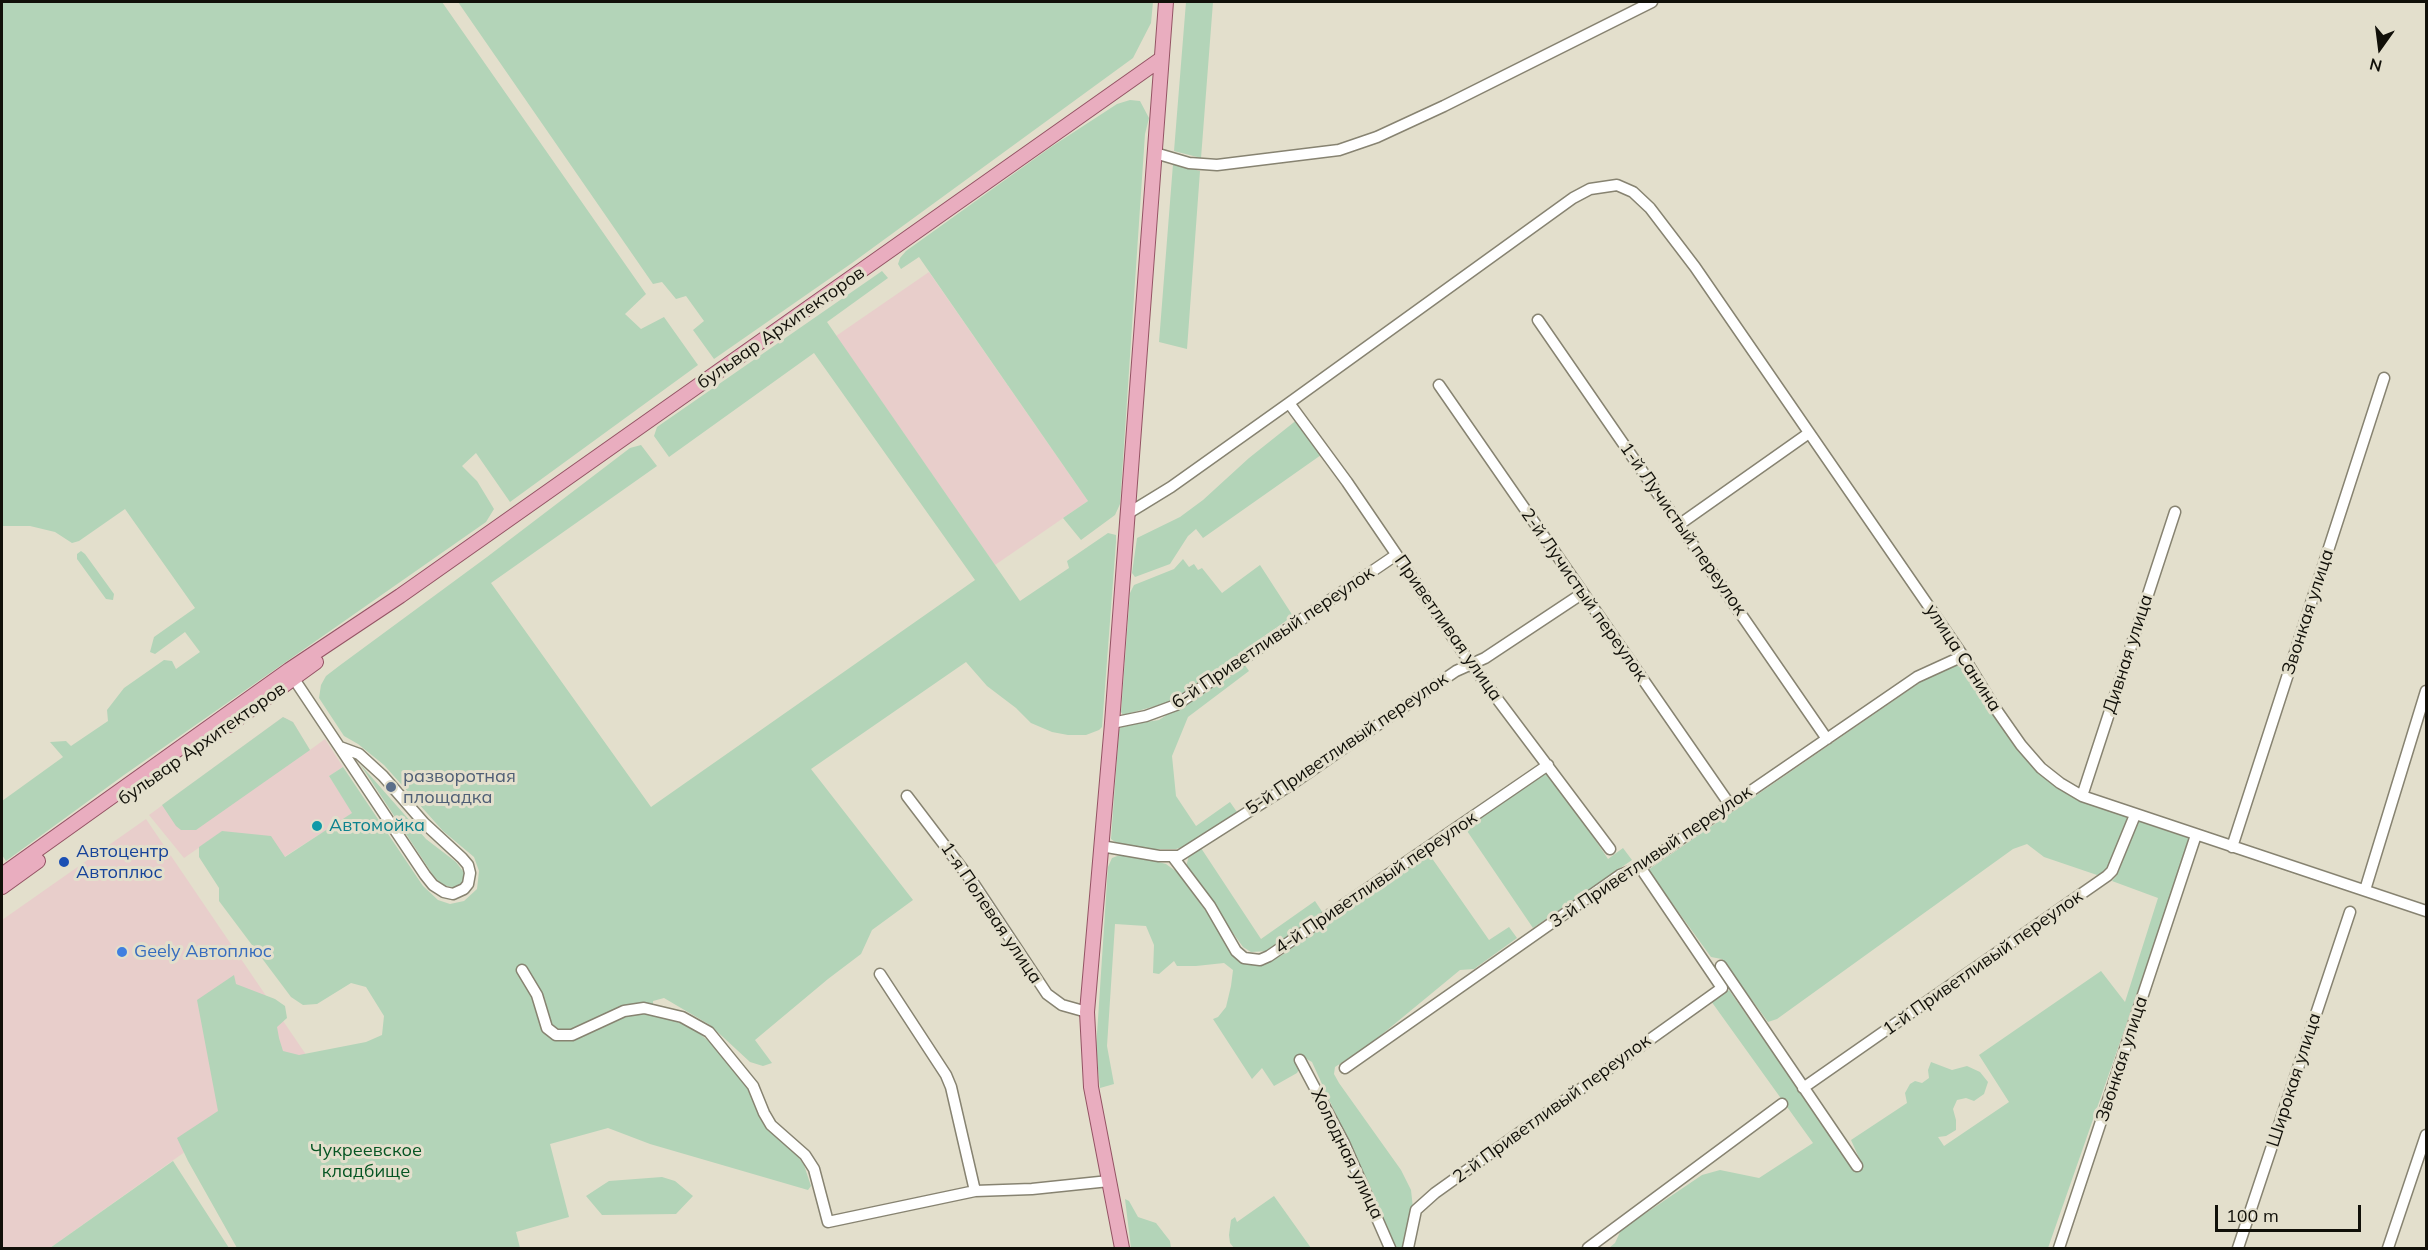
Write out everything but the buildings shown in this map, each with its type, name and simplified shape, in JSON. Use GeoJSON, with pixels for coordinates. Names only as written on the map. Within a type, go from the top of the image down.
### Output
{"type":"FeatureCollection","features":[{"type":"Feature","properties":{"kind":"main road"},"geometry":{"type":"LineString","coordinates":[[1122,1248],[1091,1087],[1087,1012],[1112,723],[1166,2]]}},
{"type":"Feature","properties":{"kind":"main road","name":"бульвар Архитекторов"},"geometry":{"type":"LineString","coordinates":[[2,875],[291,674],[1161,59]]}},
{"type":"Feature","properties":{"kind":"main road","name":"бульвар Архитекторов"},"geometry":{"type":"LineString","coordinates":[[2,887],[291,674]]}},
{"type":"Feature","properties":{"kind":"street"},"geometry":{"type":"LineString","coordinates":[[1155,153],[1189,163],[1217,165],[1339,150],[1377,137],[1444,106],[1652,2]]}},
{"type":"Feature","properties":{"kind":"street","name":"улица Санина"},"geometry":{"type":"LineString","coordinates":[[1289,403],[1573,198],[1604,185],[1617,185],[1633,192],[1650,208],[1695,267],[1963,656],[1993,705],[2021,745],[2041,768],[2082,796],[2427,911]]}},
{"type":"Feature","properties":{"kind":"street","name":"1-й Лучистый переулок"},"geometry":{"type":"LineString","coordinates":[[1538,320],[1827,739]]}},
{"type":"Feature","properties":{"kind":"street","name":"Звонкая улица"},"geometry":{"type":"LineString","coordinates":[[2232,847],[2384,378]]}},
{"type":"Feature","properties":{"kind":"street","name":"2-й Лучистый переулок"},"geometry":{"type":"LineString","coordinates":[[1439,385],[1730,805]]}},
{"type":"Feature","properties":{"kind":"street"},"geometry":{"type":"LineString","coordinates":[[1127,514],[1171,487],[1289,403]]}},
{"type":"Feature","properties":{"kind":"street","name":"Приветливая улица"},"geometry":{"type":"LineString","coordinates":[[1289,403],[1347,482],[1471,664],[1610,849]]}},
{"type":"Feature","properties":{"kind":"street"},"geometry":{"type":"LineString","coordinates":[[1680,524],[1809,432]]}},
{"type":"Feature","properties":{"kind":"street","name":"Дивная улица"},"geometry":{"type":"LineString","coordinates":[[2082,796],[2175,512]]}},
{"type":"Feature","properties":{"kind":"street","name":"6-й Приветливый переулок"},"geometry":{"type":"LineString","coordinates":[[1112,723],[1146,716],[1176,705],[1396,555]]}},
{"type":"Feature","properties":{"kind":"street","name":"5-й Приветливый переулок"},"geometry":{"type":"LineString","coordinates":[[1173,857],[1179,856],[1292,784],[1456,671],[1471,664],[1583,593]]}},
{"type":"Feature","properties":{"kind":"street","name":"3-й Приветливый переулок"},"geometry":{"type":"LineString","coordinates":[[1345,1068],[1620,875],[1640,867],[1917,677],[1963,656]]}},
{"type":"Feature","properties":{"kind":"street"},"geometry":{"type":"LineString","coordinates":[[291,674],[339,747],[419,868],[433,885],[444,892],[453,894],[464,889],[468,884],[470,873],[468,865],[424,823],[383,776],[358,754],[339,747]]}},
{"type":"Feature","properties":{"kind":"street"},"geometry":{"type":"LineString","coordinates":[[2365,890],[2427,691]]}},
{"type":"Feature","properties":{"kind":"street","name":"4-й Приветливый переулок"},"geometry":{"type":"LineString","coordinates":[[1173,857],[1210,906],[1236,951],[1244,958],[1260,960],[1548,765]]}},
{"type":"Feature","properties":{"kind":"street","name":"1-я Полевая улица"},"geometry":{"type":"LineString","coordinates":[[907,796],[974,884],[1047,994],[1062,1005],[1087,1012]]}},
{"type":"Feature","properties":{"kind":"street","name":"1-й Приветливый переулок"},"geometry":{"type":"LineString","coordinates":[[1803,1088],[2106,876],[2112,871],[2135,815]]}},
{"type":"Feature","properties":{"kind":"street","name":"Звонкая улица"},"geometry":{"type":"LineString","coordinates":[[2059,1248],[2196,835]]}},
{"type":"Feature","properties":{"kind":"street"},"geometry":{"type":"LineString","coordinates":[[1101,846],[1173,857]]}},
{"type":"Feature","properties":{"kind":"street","name":"2-й Приветливый переулок"},"geometry":{"type":"LineString","coordinates":[[1408,1248],[1416,1210],[1435,1193],[1722,988],[1640,867]]}},
{"type":"Feature","properties":{"kind":"street","name":"Широкая улица"},"geometry":{"type":"LineString","coordinates":[[2238,1248],[2350,912]]}},
{"type":"Feature","properties":{"kind":"street"},"geometry":{"type":"LineString","coordinates":[[1721,966],[1857,1166]]}},
{"type":"Feature","properties":{"kind":"street"},"geometry":{"type":"LineString","coordinates":[[522,970],[537,995],[547,1028],[556,1035],[572,1035],[624,1011],[644,1008],[682,1017],[709,1032],[753,1086],[771,1125],[806,1155],[814,1169],[828,1222],[975,1191],[1032,1189],[1109,1181]]}},
{"type":"Feature","properties":{"kind":"street"},"geometry":{"type":"LineString","coordinates":[[880,974],[946,1075],[951,1087],[975,1191]]}},
{"type":"Feature","properties":{"kind":"street","name":"Холодная улица"},"geometry":{"type":"LineString","coordinates":[[1300,1060],[1344,1143],[1390,1248]]}},
{"type":"Feature","properties":{"kind":"street"},"geometry":{"type":"LineString","coordinates":[[1588,1248],[1782,1104]]}},
{"type":"Feature","properties":{"kind":"street"},"geometry":{"type":"LineString","coordinates":[[2388,1248],[2427,1135]]}},
{"type":"Feature","properties":{"kind":"shaded area"},"geometry":{"type":"Polygon","coordinates":[[[929,272],[1088,501],[995,565],[836,336],[929,272]]]}},
{"type":"Feature","properties":{"kind":"shaded area"},"geometry":{"type":"Polygon","coordinates":[[[283,717],[293,722],[310,750],[325,739],[343,767],[329,776],[353,813],[284,857],[223,831],[184,858],[149,815],[283,717]]]}},
{"type":"Feature","properties":{"kind":"shaded area"},"geometry":{"type":"Polygon","coordinates":[[[146,819],[311,1062],[50,1248],[2,1248],[2,920],[146,819]]]}},
{"type":"Feature","properties":{"kind":"green space"},"geometry":{"type":"Polygon","coordinates":[[[2,2],[442,2],[646,294],[625,314],[641,329],[664,317],[698,365],[510,502],[476,453],[462,466],[477,481],[494,509],[486,522],[124,775],[6,861],[2,855],[2,801],[63,757],[50,742],[66,741],[71,746],[108,721],[107,710],[124,688],[164,660],[172,661],[176,669],[200,652],[185,632],[155,654],[150,652],[154,637],[195,608],[125,509],[79,541],[72,543],[55,532],[30,526],[2,526],[2,2]]]}},
{"type":"Feature","properties":{"kind":"green space"},"geometry":{"type":"Polygon","coordinates":[[[458,2],[1153,2],[1151,23],[1133,58],[852,263],[714,359],[693,330],[704,321],[686,296],[676,299],[662,282],[653,284],[458,2]]]}},
{"type":"Feature","properties":{"kind":"green space"},"geometry":{"type":"Polygon","coordinates":[[[1186,2],[1213,2],[1201,158],[1174,151],[1186,2]]]}},
{"type":"Feature","properties":{"kind":"green space"},"geometry":{"type":"Polygon","coordinates":[[[1130,100],[1140,101],[1149,118],[1145,134],[1120,504],[1115,515],[1081,540],[1063,518],[1088,501],[919,257],[901,269],[898,264],[906,251],[1051,147],[1117,104],[1130,100]]]}},
{"type":"Feature","properties":{"kind":"green space"},"geometry":{"type":"Polygon","coordinates":[[[1173,164],[1200,171],[1187,349],[1159,342],[1173,164]]]}},
{"type":"Feature","properties":{"kind":"green space","name":"Чукреевское кладбище"},"geometry":{"type":"Polygon","coordinates":[[[882,271],[888,278],[827,322],[1020,601],[1069,568],[1067,561],[1108,533],[1116,535],[1102,727],[1086,735],[1068,735],[1052,732],[1031,723],[1016,708],[987,686],[966,662],[811,769],[913,900],[872,930],[861,954],[755,1040],[772,1063],[763,1066],[750,1062],[710,1025],[664,998],[653,1001],[653,1013],[691,1027],[710,1042],[746,1085],[761,1119],[772,1133],[787,1141],[804,1165],[811,1186],[808,1190],[650,1144],[608,1128],[550,1144],[569,1217],[516,1232],[520,1248],[237,1248],[177,1138],[218,1111],[197,1000],[234,975],[236,984],[275,999],[285,1006],[287,1018],[277,1027],[279,1038],[283,1051],[299,1055],[366,1042],[382,1035],[384,1016],[366,987],[351,983],[317,1004],[303,1005],[291,997],[219,901],[219,888],[199,857],[199,847],[222,831],[271,836],[285,857],[352,813],[329,776],[343,767],[423,886],[438,900],[450,904],[464,901],[477,889],[479,871],[474,857],[443,831],[384,765],[344,736],[319,698],[321,685],[326,676],[339,666],[630,448],[641,445],[657,466],[491,583],[651,807],[975,580],[814,353],[669,457],[654,436],[657,427],[882,271]]]}},
{"type":"Feature","properties":{"kind":"green space"},"geometry":{"type":"Polygon","coordinates":[[[1298,419],[1321,455],[1203,538],[1196,529],[1188,536],[1170,564],[1135,577],[1132,573],[1137,538],[1180,517],[1203,500],[1249,458],[1298,419]]]}},
{"type":"Feature","properties":{"kind":"green space"},"geometry":{"type":"Polygon","coordinates":[[[81,551],[114,594],[113,600],[106,599],[77,559],[77,554],[81,551]]]}},
{"type":"Feature","properties":{"kind":"green space"},"geometry":{"type":"Polygon","coordinates":[[[1183,559],[1189,567],[1194,564],[1198,570],[1202,568],[1222,593],[1260,565],[1293,616],[1170,702],[1123,715],[1121,712],[1130,593],[1134,585],[1174,569],[1183,559]]]}},
{"type":"Feature","properties":{"kind":"green space"},"geometry":{"type":"Polygon","coordinates":[[[1956,663],[1965,666],[2060,786],[2129,816],[2108,868],[2097,875],[2044,857],[2027,844],[2013,849],[1777,1019],[1768,1022],[1722,959],[1711,957],[1648,870],[1925,679],[1956,663]]]}},
{"type":"Feature","properties":{"kind":"green space"},"geometry":{"type":"Polygon","coordinates":[[[1244,664],[1249,671],[1188,717],[1172,756],[1176,796],[1196,826],[1230,802],[1237,812],[1189,845],[1176,849],[1139,849],[1118,844],[1111,839],[1121,726],[1159,720],[1244,664]]]}},
{"type":"Feature","properties":{"kind":"green space"},"geometry":{"type":"Polygon","coordinates":[[[283,717],[293,722],[310,750],[196,830],[181,830],[176,826],[162,805],[283,717]]]}},
{"type":"Feature","properties":{"kind":"green space"},"geometry":{"type":"Polygon","coordinates":[[[360,764],[426,839],[456,862],[465,874],[462,884],[456,888],[442,885],[433,875],[360,764]]]}},
{"type":"Feature","properties":{"kind":"green space"},"geometry":{"type":"Polygon","coordinates":[[[1544,773],[1555,779],[1608,859],[1623,848],[1632,860],[1533,928],[1465,828],[1544,773]]]}},
{"type":"Feature","properties":{"kind":"green space"},"geometry":{"type":"Polygon","coordinates":[[[2139,820],[2189,837],[2189,845],[2048,1248],[1609,1248],[1615,1243],[1621,1230],[1702,1175],[1720,1170],[1759,1178],[1813,1143],[1711,1001],[1729,990],[1855,1170],[1860,1171],[1860,1160],[1851,1140],[1907,1103],[1905,1093],[1910,1084],[1915,1081],[1922,1083],[1929,1078],[1928,1070],[1931,1062],[1952,1070],[1967,1066],[1980,1072],[1988,1082],[1984,1094],[1974,1101],[1966,1098],[1957,1100],[1953,1109],[1956,1130],[1946,1136],[1938,1137],[1944,1146],[2009,1102],[1979,1055],[2101,971],[2125,1002],[2158,898],[2112,881],[2117,875],[2139,820]]]}},
{"type":"Feature","properties":{"kind":"green space"},"geometry":{"type":"Polygon","coordinates":[[[1201,848],[1261,939],[1315,901],[1323,913],[1268,951],[1251,952],[1243,947],[1186,867],[1189,855],[1201,848]]]}},
{"type":"Feature","properties":{"kind":"green space"},"geometry":{"type":"Polygon","coordinates":[[[1429,854],[1489,940],[1509,927],[1517,938],[1474,969],[1460,970],[1369,1045],[1335,1067],[1334,1074],[1339,1083],[1401,1170],[1411,1190],[1413,1208],[1404,1248],[1396,1247],[1312,1062],[1305,1058],[1297,1073],[1274,1086],[1262,1068],[1252,1079],[1213,1019],[1218,1017],[1226,1007],[1233,970],[1224,963],[1177,966],[1174,961],[1159,974],[1153,973],[1154,945],[1146,926],[1115,924],[1107,1046],[1114,1084],[1100,1088],[1096,1049],[1108,867],[1112,858],[1120,855],[1166,864],[1177,872],[1244,963],[1261,966],[1282,955],[1429,854]]]}},
{"type":"Feature","properties":{"kind":"green space"},"geometry":{"type":"Polygon","coordinates":[[[173,1161],[229,1248],[50,1248],[173,1161]]]}},
{"type":"Feature","properties":{"kind":"green space"},"geometry":{"type":"Polygon","coordinates":[[[662,1177],[675,1181],[693,1196],[676,1214],[602,1215],[586,1196],[609,1181],[662,1177]]]}},
{"type":"Feature","properties":{"kind":"green space"},"geometry":{"type":"Polygon","coordinates":[[[1274,1196],[1311,1248],[1234,1248],[1230,1243],[1229,1235],[1231,1220],[1235,1217],[1237,1222],[1274,1196]]]}},
{"type":"Feature","properties":{"kind":"green space"},"geometry":{"type":"Polygon","coordinates":[[[1125,1199],[1129,1201],[1138,1217],[1156,1223],[1170,1241],[1171,1248],[1131,1248],[1125,1199]]]}},
{"type":"Feature","properties":{"kind":"place","name":"разворотная площадка"},"geometry":{"type":"Point","coordinates":[391,787]}},
{"type":"Feature","properties":{"kind":"place","name":"Автомойка"},"geometry":{"type":"Point","coordinates":[317,826]}},
{"type":"Feature","properties":{"kind":"place","name":"Автоцентр Автоплюс"},"geometry":{"type":"Point","coordinates":[64,862]}},
{"type":"Feature","properties":{"kind":"place","name":"Geely Автоплюс"},"geometry":{"type":"Point","coordinates":[122,952]}}]}
